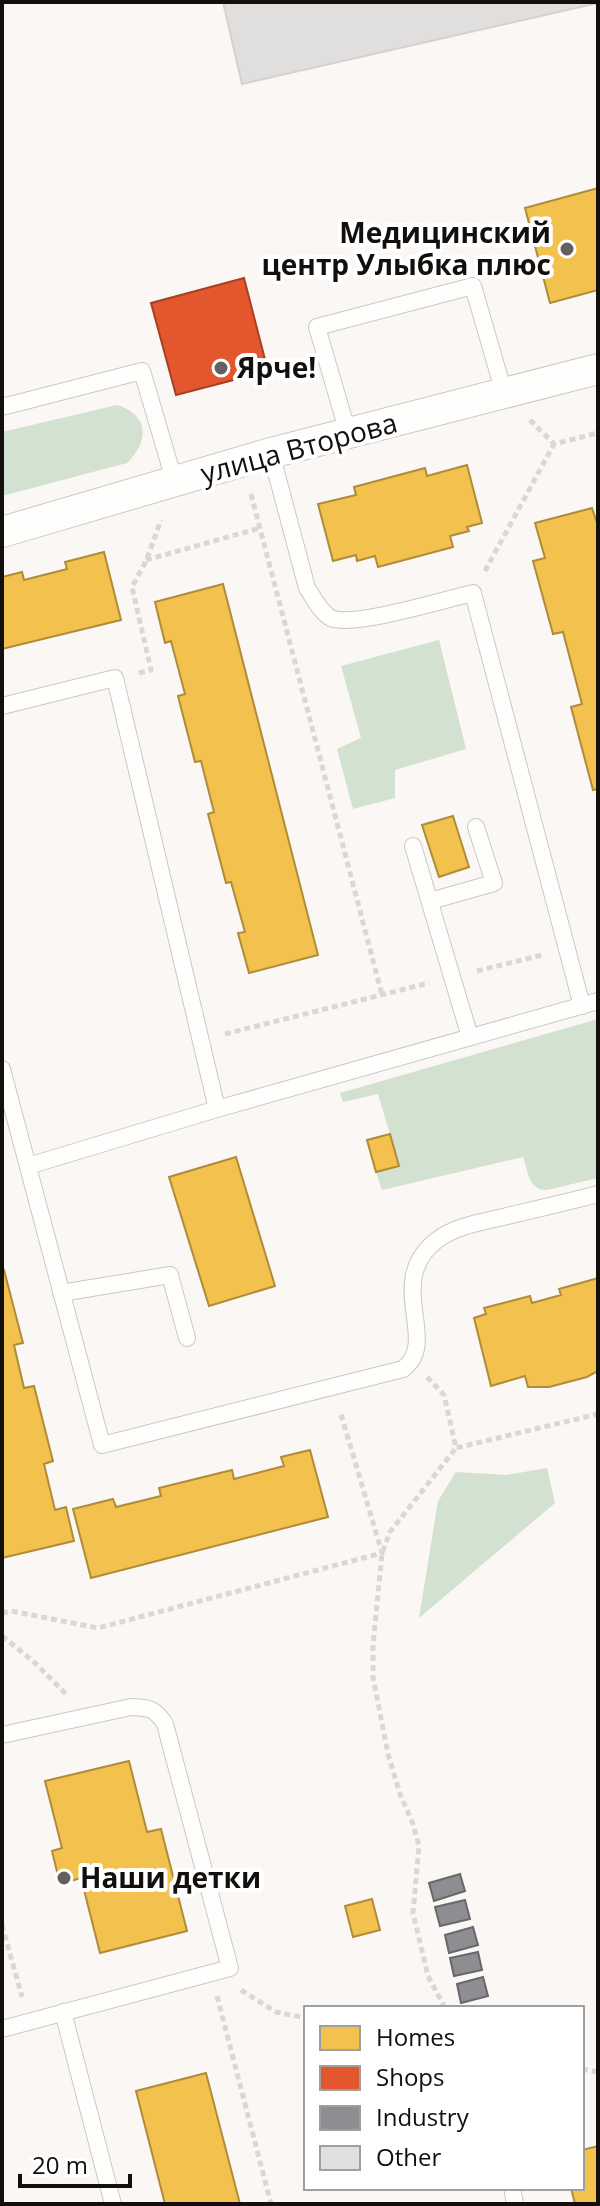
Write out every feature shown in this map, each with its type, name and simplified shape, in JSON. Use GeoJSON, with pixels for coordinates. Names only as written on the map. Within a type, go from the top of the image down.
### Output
{"type":"FeatureCollection","features":[{"type":"Feature","properties":{"kind":"street","name":"улица Второва"},"geometry":{"type":"LineString","coordinates":[[2,532],[271,453],[598,369]]}},
{"type":"Feature","properties":{"kind":"lane"},"geometry":{"type":"LineString","coordinates":[[348,433],[317,327],[473,286],[504,393]]}},
{"type":"Feature","properties":{"kind":"lane"},"geometry":{"type":"LineString","coordinates":[[2,407],[142,371],[175,483]]}},
{"type":"Feature","properties":{"kind":"lane"},"geometry":{"type":"LineString","coordinates":[[28,1166],[590,1003],[567,949],[473,593],[355,620],[329,617],[307,588],[271,453]]}},
{"type":"Feature","properties":{"kind":"lane"},"geometry":{"type":"LineString","coordinates":[[2,706],[115,678],[217,1109]]}},
{"type":"Feature","properties":{"kind":"lane"},"geometry":{"type":"LineString","coordinates":[[430,901],[494,883],[476,827]]}},
{"type":"Feature","properties":{"kind":"lane"},"geometry":{"type":"LineString","coordinates":[[413,846],[470,1037]]}},
{"type":"Feature","properties":{"kind":"lane"},"geometry":{"type":"LineString","coordinates":[[2,1069],[102,1445],[403,1369],[413,1362],[417,1348],[411,1285],[414,1268],[436,1241],[450,1231],[472,1224],[598,1194]]}},
{"type":"Feature","properties":{"kind":"lane"},"geometry":{"type":"LineString","coordinates":[[61,1293],[170,1275],[187,1338]]}},
{"type":"Feature","properties":{"kind":"lane"},"geometry":{"type":"LineString","coordinates":[[2,1735],[131,1707],[149,1708],[158,1713],[165,1724],[230,1968],[2,2029]]}},
{"type":"Feature","properties":{"kind":"lane"},"geometry":{"type":"LineString","coordinates":[[63,2012],[113,2204]]}},
{"type":"Feature","properties":{"kind":"path"},"geometry":{"type":"LineString","coordinates":[[504,393],[554,444]]}},
{"type":"Feature","properties":{"kind":"path"},"geometry":{"type":"LineString","coordinates":[[473,593],[554,444],[598,433]]}},
{"type":"Feature","properties":{"kind":"path"},"geometry":{"type":"LineString","coordinates":[[242,462],[382,995]]}},
{"type":"Feature","properties":{"kind":"path"},"geometry":{"type":"LineString","coordinates":[[115,678],[151,670],[132,587],[146,561],[175,483]]}},
{"type":"Feature","properties":{"kind":"path"},"geometry":{"type":"LineString","coordinates":[[146,561],[260,528]]}},
{"type":"Feature","properties":{"kind":"path"},"geometry":{"type":"LineString","coordinates":[[201,1041],[567,949]]}},
{"type":"Feature","properties":{"kind":"path"},"geometry":{"type":"LineString","coordinates":[[413,1362],[444,1395],[456,1448]]}},
{"type":"Feature","properties":{"kind":"path"},"geometry":{"type":"LineString","coordinates":[[333,1387],[382,1553]]}},
{"type":"Feature","properties":{"kind":"path"},"geometry":{"type":"LineString","coordinates":[[444,2006],[428,1976],[413,1913],[419,1846],[388,1754],[373,1677],[382,1553],[396,1524],[456,1448],[598,1414]]}},
{"type":"Feature","properties":{"kind":"path"},"geometry":{"type":"LineString","coordinates":[[2,1613],[11,1611],[98,1628],[382,1553]]}},
{"type":"Feature","properties":{"kind":"path"},"geometry":{"type":"LineString","coordinates":[[2,1636],[33,1661],[89,1716]]}},
{"type":"Feature","properties":{"kind":"path"},"geometry":{"type":"LineString","coordinates":[[2,1925],[29,2022]]}},
{"type":"Feature","properties":{"kind":"path"},"geometry":{"type":"LineString","coordinates":[[211,1973],[276,2012],[304,2018]]}},
{"type":"Feature","properties":{"kind":"path"},"geometry":{"type":"LineString","coordinates":[[211,1973],[271,2204]]}},
{"type":"Feature","properties":{"kind":"green space"},"geometry":{"type":"Polygon","coordinates":[[[117,405],[136,415],[143,430],[139,446],[127,463],[2,496],[2,432],[117,405]]]}},
{"type":"Feature","properties":{"kind":"green space"},"geometry":{"type":"Polygon","coordinates":[[[439,640],[466,749],[395,770],[395,798],[353,809],[337,749],[361,738],[341,666],[439,640]]]}},
{"type":"Feature","properties":{"kind":"green space"},"geometry":{"type":"Polygon","coordinates":[[[598,1019],[598,1178],[541,1189],[532,1183],[523,1157],[382,1190],[376,1172],[399,1165],[378,1094],[343,1102],[340,1093],[598,1019]]]}},
{"type":"Feature","properties":{"kind":"green space"},"geometry":{"type":"Polygon","coordinates":[[[547,1468],[555,1503],[419,1618],[438,1501],[456,1472],[507,1475],[547,1468]]]}},
{"type":"Feature","properties":{"kind":"building: Homes","name":"Медицинский центр Улыбка плюс"},"geometry":{"type":"Polygon","coordinates":[[[598,188],[598,290],[550,303],[525,208],[598,188]]]}},
{"type":"Feature","properties":{"kind":"building: Homes"},"geometry":{"type":"Polygon","coordinates":[[[467,465],[482,523],[467,527],[469,531],[450,536],[453,547],[378,567],[375,556],[357,561],[356,555],[333,561],[318,504],[356,495],[354,487],[425,468],[427,476],[467,465]]]}},
{"type":"Feature","properties":{"kind":"building: Homes"},"geometry":{"type":"Polygon","coordinates":[[[592,508],[598,526],[598,789],[593,790],[571,707],[582,704],[563,632],[553,634],[533,561],[545,558],[535,523],[592,508]]]}},
{"type":"Feature","properties":{"kind":"building: Homes"},"geometry":{"type":"Polygon","coordinates":[[[104,552],[121,620],[2,649],[2,577],[22,572],[24,580],[67,569],[65,562],[104,552]]]}},
{"type":"Feature","properties":{"kind":"building: Homes"},"geometry":{"type":"Polygon","coordinates":[[[223,584],[318,955],[249,973],[238,933],[245,932],[231,882],[226,883],[208,814],[214,812],[201,761],[195,762],[178,696],[185,694],[171,641],[165,643],[155,602],[223,584]]]}},
{"type":"Feature","properties":{"kind":"building: Homes"},"geometry":{"type":"Polygon","coordinates":[[[453,816],[469,867],[439,877],[422,825],[453,816]]]}},
{"type":"Feature","properties":{"kind":"building: Homes"},"geometry":{"type":"Polygon","coordinates":[[[390,1134],[399,1166],[376,1172],[367,1140],[390,1134]]]}},
{"type":"Feature","properties":{"kind":"building: Homes"},"geometry":{"type":"Polygon","coordinates":[[[236,1157],[275,1286],[209,1306],[169,1177],[236,1157]]]}},
{"type":"Feature","properties":{"kind":"building: Homes"},"geometry":{"type":"Polygon","coordinates":[[[2,1271],[23,1343],[14,1345],[24,1388],[34,1386],[53,1461],[44,1464],[55,1510],[66,1507],[74,1541],[2,1558],[2,1271]]]}},
{"type":"Feature","properties":{"kind":"building: Homes"},"geometry":{"type":"Polygon","coordinates":[[[598,1278],[598,1371],[549,1387],[528,1387],[525,1376],[491,1386],[474,1318],[486,1314],[484,1308],[530,1296],[532,1303],[561,1295],[559,1289],[598,1278]]]}},
{"type":"Feature","properties":{"kind":"building: Homes"},"geometry":{"type":"Polygon","coordinates":[[[310,1450],[328,1517],[91,1578],[73,1509],[113,1499],[116,1507],[161,1496],[159,1488],[232,1470],[234,1479],[284,1466],[281,1457],[310,1450]]]}},
{"type":"Feature","properties":{"kind":"building: Homes"},"geometry":{"type":"Polygon","coordinates":[[[129,1761],[147,1832],[161,1829],[187,1931],[100,1953],[81,1878],[60,1884],[52,1851],[62,1848],[45,1781],[129,1761]]]}},
{"type":"Feature","properties":{"kind":"building: Homes"},"geometry":{"type":"Polygon","coordinates":[[[372,1899],[380,1930],[353,1937],[345,1906],[372,1899]]]}},
{"type":"Feature","properties":{"kind":"building: Homes"},"geometry":{"type":"Polygon","coordinates":[[[206,2073],[240,2204],[165,2204],[136,2091],[206,2073]]]}},
{"type":"Feature","properties":{"kind":"building: Homes"},"geometry":{"type":"Polygon","coordinates":[[[598,2146],[598,2204],[575,2204],[572,2190],[584,2190],[584,2150],[598,2146]]]}},
{"type":"Feature","properties":{"kind":"building: Shops"},"geometry":{"type":"Polygon","coordinates":[[[244,278],[268,371],[176,395],[151,303],[244,278]]]}},
{"type":"Feature","properties":{"kind":"building: Industry"},"geometry":{"type":"Polygon","coordinates":[[[460,1874],[465,1891],[434,1901],[429,1883],[460,1874]]]}},
{"type":"Feature","properties":{"kind":"building: Industry"},"geometry":{"type":"Polygon","coordinates":[[[465,1900],[470,1919],[440,1926],[435,1907],[465,1900]]]}},
{"type":"Feature","properties":{"kind":"building: Industry"},"geometry":{"type":"Polygon","coordinates":[[[473,1927],[478,1945],[449,1953],[445,1935],[473,1927]]]}},
{"type":"Feature","properties":{"kind":"building: Industry"},"geometry":{"type":"Polygon","coordinates":[[[478,1952],[482,1970],[454,1976],[450,1958],[478,1952]]]}},
{"type":"Feature","properties":{"kind":"building: Industry"},"geometry":{"type":"Polygon","coordinates":[[[483,1977],[488,1996],[461,2003],[457,1984],[483,1977]]]}},
{"type":"Feature","properties":{"kind":"building: Other"},"geometry":{"type":"Polygon","coordinates":[[[223,2],[598,2],[598,3],[242,84],[223,2]]]}},
{"type":"Feature","properties":{"kind":"place","name":"Медицинский центр Улыбка плюс"},"geometry":{"type":"Point","coordinates":[567,249]}},
{"type":"Feature","properties":{"kind":"place","name":"Ярче!"},"geometry":{"type":"Point","coordinates":[221,368]}},
{"type":"Feature","properties":{"kind":"place","name":"Наши детки"},"geometry":{"type":"Point","coordinates":[64,1878]}}]}
